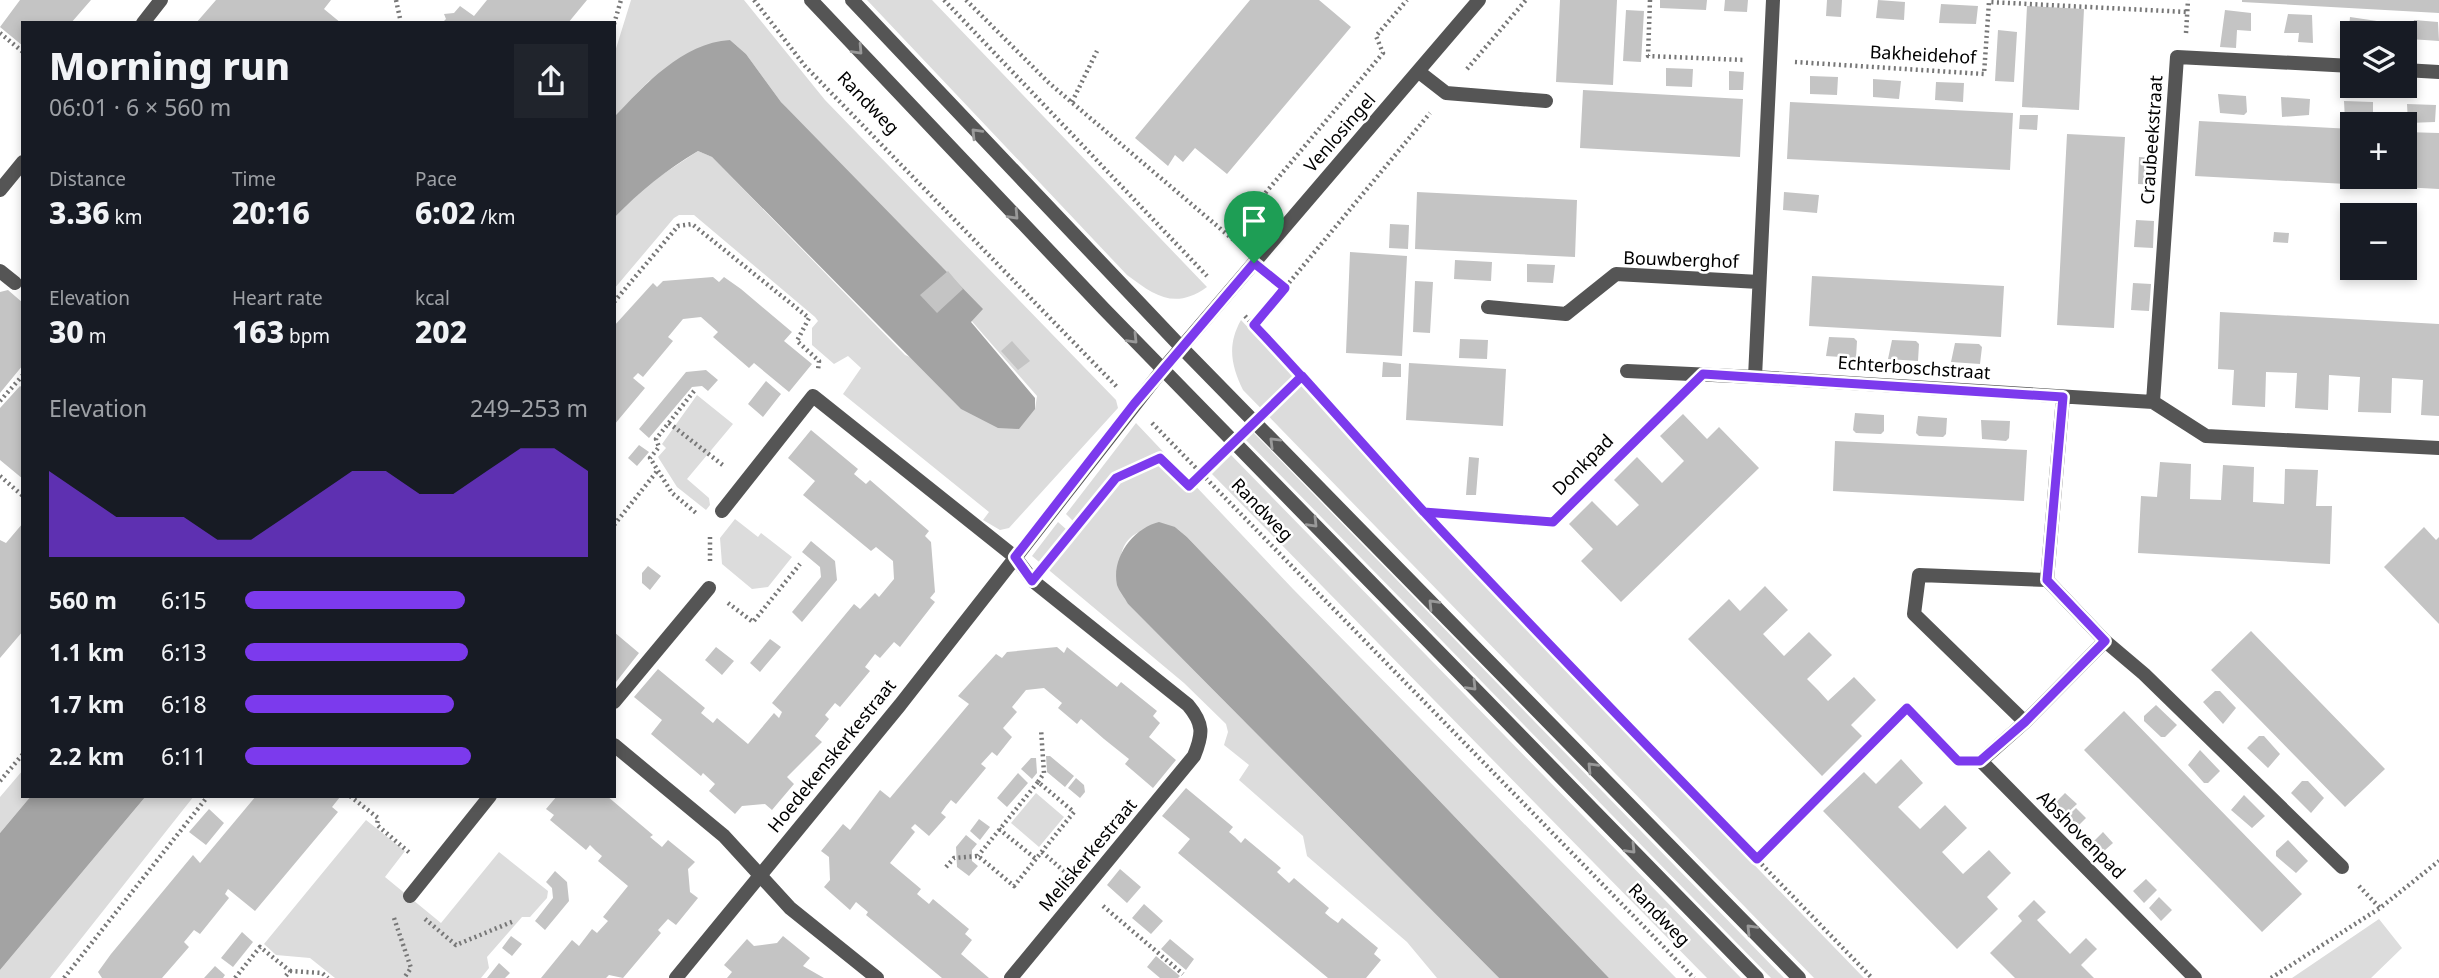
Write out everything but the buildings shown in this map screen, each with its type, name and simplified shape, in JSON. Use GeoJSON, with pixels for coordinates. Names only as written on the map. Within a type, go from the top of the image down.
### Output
{"type":"FeatureCollection","features":[{"type":"Feature","properties":{"kind":"street"},"geometry":{"type":"LineString","coordinates":[[145,21],[161,0]]}},
{"type":"Feature","properties":{"kind":"street","name":"Randweg"},"geometry":{"type":"LineString","coordinates":[[811,0],[1233,442],[1757,978]]}},
{"type":"Feature","properties":{"kind":"street"},"geometry":{"type":"LineString","coordinates":[[852,0],[1181,347],[1799,978]]}},
{"type":"Feature","properties":{"kind":"street","name":"Venlosingel"},"geometry":{"type":"LineString","coordinates":[[1181,347],[1479,0]]}},
{"type":"Feature","properties":{"kind":"street"},"geometry":{"type":"LineString","coordinates":[[1627,371],[1755,377],[1773,0]]}},
{"type":"Feature","properties":{"kind":"street","name":"Craubeekstraat"},"geometry":{"type":"LineString","coordinates":[[2153,402],[2177,57],[2185,55],[2340,65]]}},
{"type":"Feature","properties":{"kind":"street"},"geometry":{"type":"LineString","coordinates":[[2417,71],[2439,72]]}},
{"type":"Feature","properties":{"kind":"street"},"geometry":{"type":"LineString","coordinates":[[1419,72],[1446,93],[1546,102]]}},
{"type":"Feature","properties":{"kind":"street"},"geometry":{"type":"LineString","coordinates":[[0,190],[21,164]]}},
{"type":"Feature","properties":{"kind":"street"},"geometry":{"type":"LineString","coordinates":[[0,271],[15,283]]}},
{"type":"Feature","properties":{"kind":"street","name":"Bouwberghof"},"geometry":{"type":"LineString","coordinates":[[1488,307],[1566,314],[1616,274],[1759,282]]}},
{"type":"Feature","properties":{"kind":"street"},"geometry":{"type":"LineString","coordinates":[[1163,369],[1181,347]]}},
{"type":"Feature","properties":{"kind":"street","name":"Hoedekenskerkestraat"},"geometry":{"type":"LineString","coordinates":[[676,978],[900,705],[1163,369]]}},
{"type":"Feature","properties":{"kind":"street","name":"Echterboschstraat"},"geometry":{"type":"LineString","coordinates":[[1755,377],[2153,402],[2206,436],[2439,448]]}},
{"type":"Feature","properties":{"kind":"street"},"geometry":{"type":"LineString","coordinates":[[722,511],[813,396],[1015,557]]}},
{"type":"Feature","properties":{"kind":"street"},"geometry":{"type":"LineString","coordinates":[[2047,580],[2063,397]]}},
{"type":"Feature","properties":{"kind":"street","name":"Meliskerkestraat"},"geometry":{"type":"LineString","coordinates":[[1011,978],[1194,757],[1203,735],[1199,719],[1188,705],[1032,581],[1015,557]]}},
{"type":"Feature","properties":{"kind":"street"},"geometry":{"type":"LineString","coordinates":[[2025,722],[1914,614],[1919,575],[2047,580],[2105,641],[2144,674],[2342,867]]}},
{"type":"Feature","properties":{"kind":"street"},"geometry":{"type":"LineString","coordinates":[[616,700],[709,588]]}},
{"type":"Feature","properties":{"kind":"street"},"geometry":{"type":"LineString","coordinates":[[1980,761],[2025,722],[2105,641]]}},
{"type":"Feature","properties":{"kind":"street"},"geometry":{"type":"LineString","coordinates":[[616,747],[724,836],[790,908],[877,978]]}},
{"type":"Feature","properties":{"kind":"street","name":"Abshovenpad"},"geometry":{"type":"LineString","coordinates":[[1980,761],[2196,978]]}},
{"type":"Feature","properties":{"kind":"street"},"geometry":{"type":"LineString","coordinates":[[408,900],[488,798]]}},
{"type":"Feature","properties":{"kind":"path"},"geometry":{"type":"LineString","coordinates":[[396,0],[401,21]]}},
{"type":"Feature","properties":{"kind":"path","name":"Randweg"},"geometry":{"type":"LineString","coordinates":[[754,0],[805,66],[1694,978]]}},
{"type":"Feature","properties":{"kind":"path"},"geometry":{"type":"LineString","coordinates":[[944,0],[1302,376],[1424,512],[1872,978]]}},
{"type":"Feature","properties":{"kind":"path"},"geometry":{"type":"LineString","coordinates":[[966,0],[1072,102],[1230,235],[1254,263],[1285,288]]}},
{"type":"Feature","properties":{"kind":"path"},"geometry":{"type":"LineString","coordinates":[[1230,235],[1383,53],[1376,36],[1407,0]]}},
{"type":"Feature","properties":{"kind":"path"},"geometry":{"type":"LineString","coordinates":[[1254,325],[1526,0]]}},
{"type":"Feature","properties":{"kind":"path","name":"Bakheidehof"},"geometry":{"type":"LineString","coordinates":[[1650,0],[1648,57],[1770,60],[1984,74],[1989,2],[2187,12]]}},
{"type":"Feature","properties":{"kind":"path"},"geometry":{"type":"LineString","coordinates":[[615,21],[619,1]]}},
{"type":"Feature","properties":{"kind":"path"},"geometry":{"type":"LineString","coordinates":[[0,33],[21,50]]}},
{"type":"Feature","properties":{"kind":"path"},"geometry":{"type":"LineString","coordinates":[[1072,102],[1097,51]]}},
{"type":"Feature","properties":{"kind":"path"},"geometry":{"type":"LineString","coordinates":[[616,300],[678,226],[692,224],[809,318],[797,341],[819,361],[813,396]]}},
{"type":"Feature","properties":{"kind":"path","name":"Donkpad"},"geometry":{"type":"LineString","coordinates":[[1424,512],[1553,522],[1703,374]]}},
{"type":"Feature","properties":{"kind":"path"},"geometry":{"type":"LineString","coordinates":[[1254,422],[1302,376]]}},
{"type":"Feature","properties":{"kind":"path"},"geometry":{"type":"LineString","coordinates":[[0,401],[21,377]]}},
{"type":"Feature","properties":{"kind":"path"},"geometry":{"type":"LineString","coordinates":[[694,391],[656,439],[659,447],[650,458],[672,493],[710,524]]}},
{"type":"Feature","properties":{"kind":"path"},"geometry":{"type":"LineString","coordinates":[[669,423],[745,482]]}},
{"type":"Feature","properties":{"kind":"path"},"geometry":{"type":"LineString","coordinates":[[1100,499],[1116,478],[1160,458],[1189,486],[1233,442]]}},
{"type":"Feature","properties":{"kind":"path"},"geometry":{"type":"LineString","coordinates":[[616,522],[658,470]]}},
{"type":"Feature","properties":{"kind":"path"},"geometry":{"type":"LineString","coordinates":[[0,477],[21,494]]}},
{"type":"Feature","properties":{"kind":"path"},"geometry":{"type":"LineString","coordinates":[[722,511],[710,524],[709,588],[753,622],[800,564]]}},
{"type":"Feature","properties":{"kind":"path"},"geometry":{"type":"LineString","coordinates":[[1757,859],[1907,708],[1958,761],[1980,761]]}},
{"type":"Feature","properties":{"kind":"path"},"geometry":{"type":"LineString","coordinates":[[978,856],[1044,773],[1041,729]]}},
{"type":"Feature","properties":{"kind":"path"},"geometry":{"type":"LineString","coordinates":[[0,781],[21,756]]}},
{"type":"Feature","properties":{"kind":"path"},"geometry":{"type":"LineString","coordinates":[[946,867],[954,858],[978,856],[1014,886],[1074,812],[1038,782]]}},
{"type":"Feature","properties":{"kind":"path"},"geometry":{"type":"LineString","coordinates":[[64,978],[206,798]]}},
{"type":"Feature","properties":{"kind":"path"},"geometry":{"type":"LineString","coordinates":[[352,798],[377,818],[377,825],[431,870]]}},
{"type":"Feature","properties":{"kind":"path"},"geometry":{"type":"LineString","coordinates":[[999,829],[1036,859]]}},
{"type":"Feature","properties":{"kind":"path"},"geometry":{"type":"LineString","coordinates":[[1042,852],[1183,974]]}},
{"type":"Feature","properties":{"kind":"path"},"geometry":{"type":"LineString","coordinates":[[2271,978],[2380,908],[2439,861]]}},
{"type":"Feature","properties":{"kind":"path"},"geometry":{"type":"LineString","coordinates":[[404,978],[411,968],[394,917],[408,900],[456,945],[514,920]]}},
{"type":"Feature","properties":{"kind":"path"},"geometry":{"type":"LineString","coordinates":[[235,978],[260,947],[290,971],[321,973],[328,978]]}},
{"type":"Feature","properties":{"kind":"path"},"geometry":{"type":"LineString","coordinates":[[284,978],[290,971]]}},
{"type":"Feature","properties":{"kind":"shaded area"},"geometry":{"type":"Polygon","coordinates":[[[631,0],[744,0],[825,100],[1116,400],[1118,408],[1009,528],[1000,530],[983,520],[989,512],[843,394],[861,368],[848,356],[834,364],[812,345],[812,328],[818,321],[815,317],[694,215],[679,215],[674,218],[616,287],[616,216],[645,186],[698,151],[712,157],[905,355],[1035,409],[1037,396],[781,102],[746,54],[730,40],[649,81],[616,115],[616,49],[631,0]]]}},
{"type":"Feature","properties":{"kind":"shaded area"},"geometry":{"type":"Polygon","coordinates":[[[867,0],[932,0],[1207,287],[1185,298],[1166,298],[1127,275],[867,0]]]}},
{"type":"Feature","properties":{"kind":"shaded area"},"geometry":{"type":"Polygon","coordinates":[[[730,40],[746,54],[781,102],[983,309],[971,322],[1035,398],[1035,409],[1019,429],[998,428],[961,409],[712,157],[698,151],[686,158],[616,216],[616,115],[652,79],[680,57],[713,43],[730,40]]]}},
{"type":"Feature","properties":{"kind":"shaded area"},"geometry":{"type":"Polygon","coordinates":[[[1241,320],[1640,747],[1864,978],[1814,978],[1243,390],[1232,355],[1234,338],[1241,320]]]}},
{"type":"Feature","properties":{"kind":"shaded area"},"geometry":{"type":"Polygon","coordinates":[[[697,395],[733,424],[687,479],[709,498],[710,505],[706,510],[677,487],[658,457],[666,448],[662,444],[697,395]]]}},
{"type":"Feature","properties":{"kind":"shaded area"},"geometry":{"type":"Polygon","coordinates":[[[1136,423],[1293,589],[1676,978],[1609,978],[1187,537],[1175,527],[1137,533],[1129,539],[1121,556],[1120,566],[1128,604],[1499,978],[1437,978],[1407,942],[1307,856],[1303,836],[1239,780],[1249,765],[1224,745],[1228,732],[1226,724],[1184,683],[1032,556],[1058,522],[1067,530],[1074,522],[1066,514],[1136,423]]]}},
{"type":"Feature","properties":{"kind":"shaded area"},"geometry":{"type":"Polygon","coordinates":[[[1253,432],[1784,978],[1771,978],[1245,439],[1253,432]]]}},
{"type":"Feature","properties":{"kind":"shaded area"},"geometry":{"type":"Polygon","coordinates":[[[1231,455],[1741,978],[1707,978],[1212,474],[1231,455]]]}},
{"type":"Feature","properties":{"kind":"shaded area"},"geometry":{"type":"Polygon","coordinates":[[[735,519],[758,537],[761,533],[792,557],[768,587],[752,589],[722,564],[720,538],[735,519]]]}},
{"type":"Feature","properties":{"kind":"shaded area"},"geometry":{"type":"Polygon","coordinates":[[[1159,522],[1175,527],[1187,537],[1609,978],[1499,978],[1128,604],[1117,585],[1116,574],[1121,554],[1141,530],[1159,522]]]}},
{"type":"Feature","properties":{"kind":"shaded area"},"geometry":{"type":"Polygon","coordinates":[[[21,772],[21,798],[29,798],[0,833],[0,797],[21,772]]]}},
{"type":"Feature","properties":{"kind":"shaded area"},"geometry":{"type":"Polygon","coordinates":[[[1036,793],[1064,817],[1039,847],[1011,823],[1036,793]]]}},
{"type":"Feature","properties":{"kind":"shaded area"},"geometry":{"type":"Polygon","coordinates":[[[29,798],[144,798],[0,970],[0,833],[29,798]]]}},
{"type":"Feature","properties":{"kind":"shaded area"},"geometry":{"type":"Polygon","coordinates":[[[144,798],[192,798],[50,978],[0,978],[0,970],[144,798]]]}},
{"type":"Feature","properties":{"kind":"shaded area"},"geometry":{"type":"Polygon","coordinates":[[[366,820],[405,851],[385,877],[441,923],[499,852],[548,891],[547,898],[530,917],[522,917],[487,957],[489,968],[481,978],[335,978],[310,958],[276,955],[264,944],[366,820]]]}},
{"type":"Feature","properties":{"kind":"shaded area"},"geometry":{"type":"Polygon","coordinates":[[[2379,919],[2402,948],[2371,978],[2292,978],[2379,919]]]}},
{"type":"Feature","properties":{"kind":"route"},"geometry":{"type":"LineString","coordinates":[[1254,263],[1134,404],[1015,557],[1032,581],[1116,478],[1160,458],[1189,486],[1302,376],[1424,512],[1553,522],[1703,374],[2063,397],[2047,580],[2105,641],[2025,722],[1980,761],[1958,761],[1907,708],[1757,859],[1424,512],[1363,444],[1302,376],[1254,325],[1285,288],[1254,263]]}}]}
